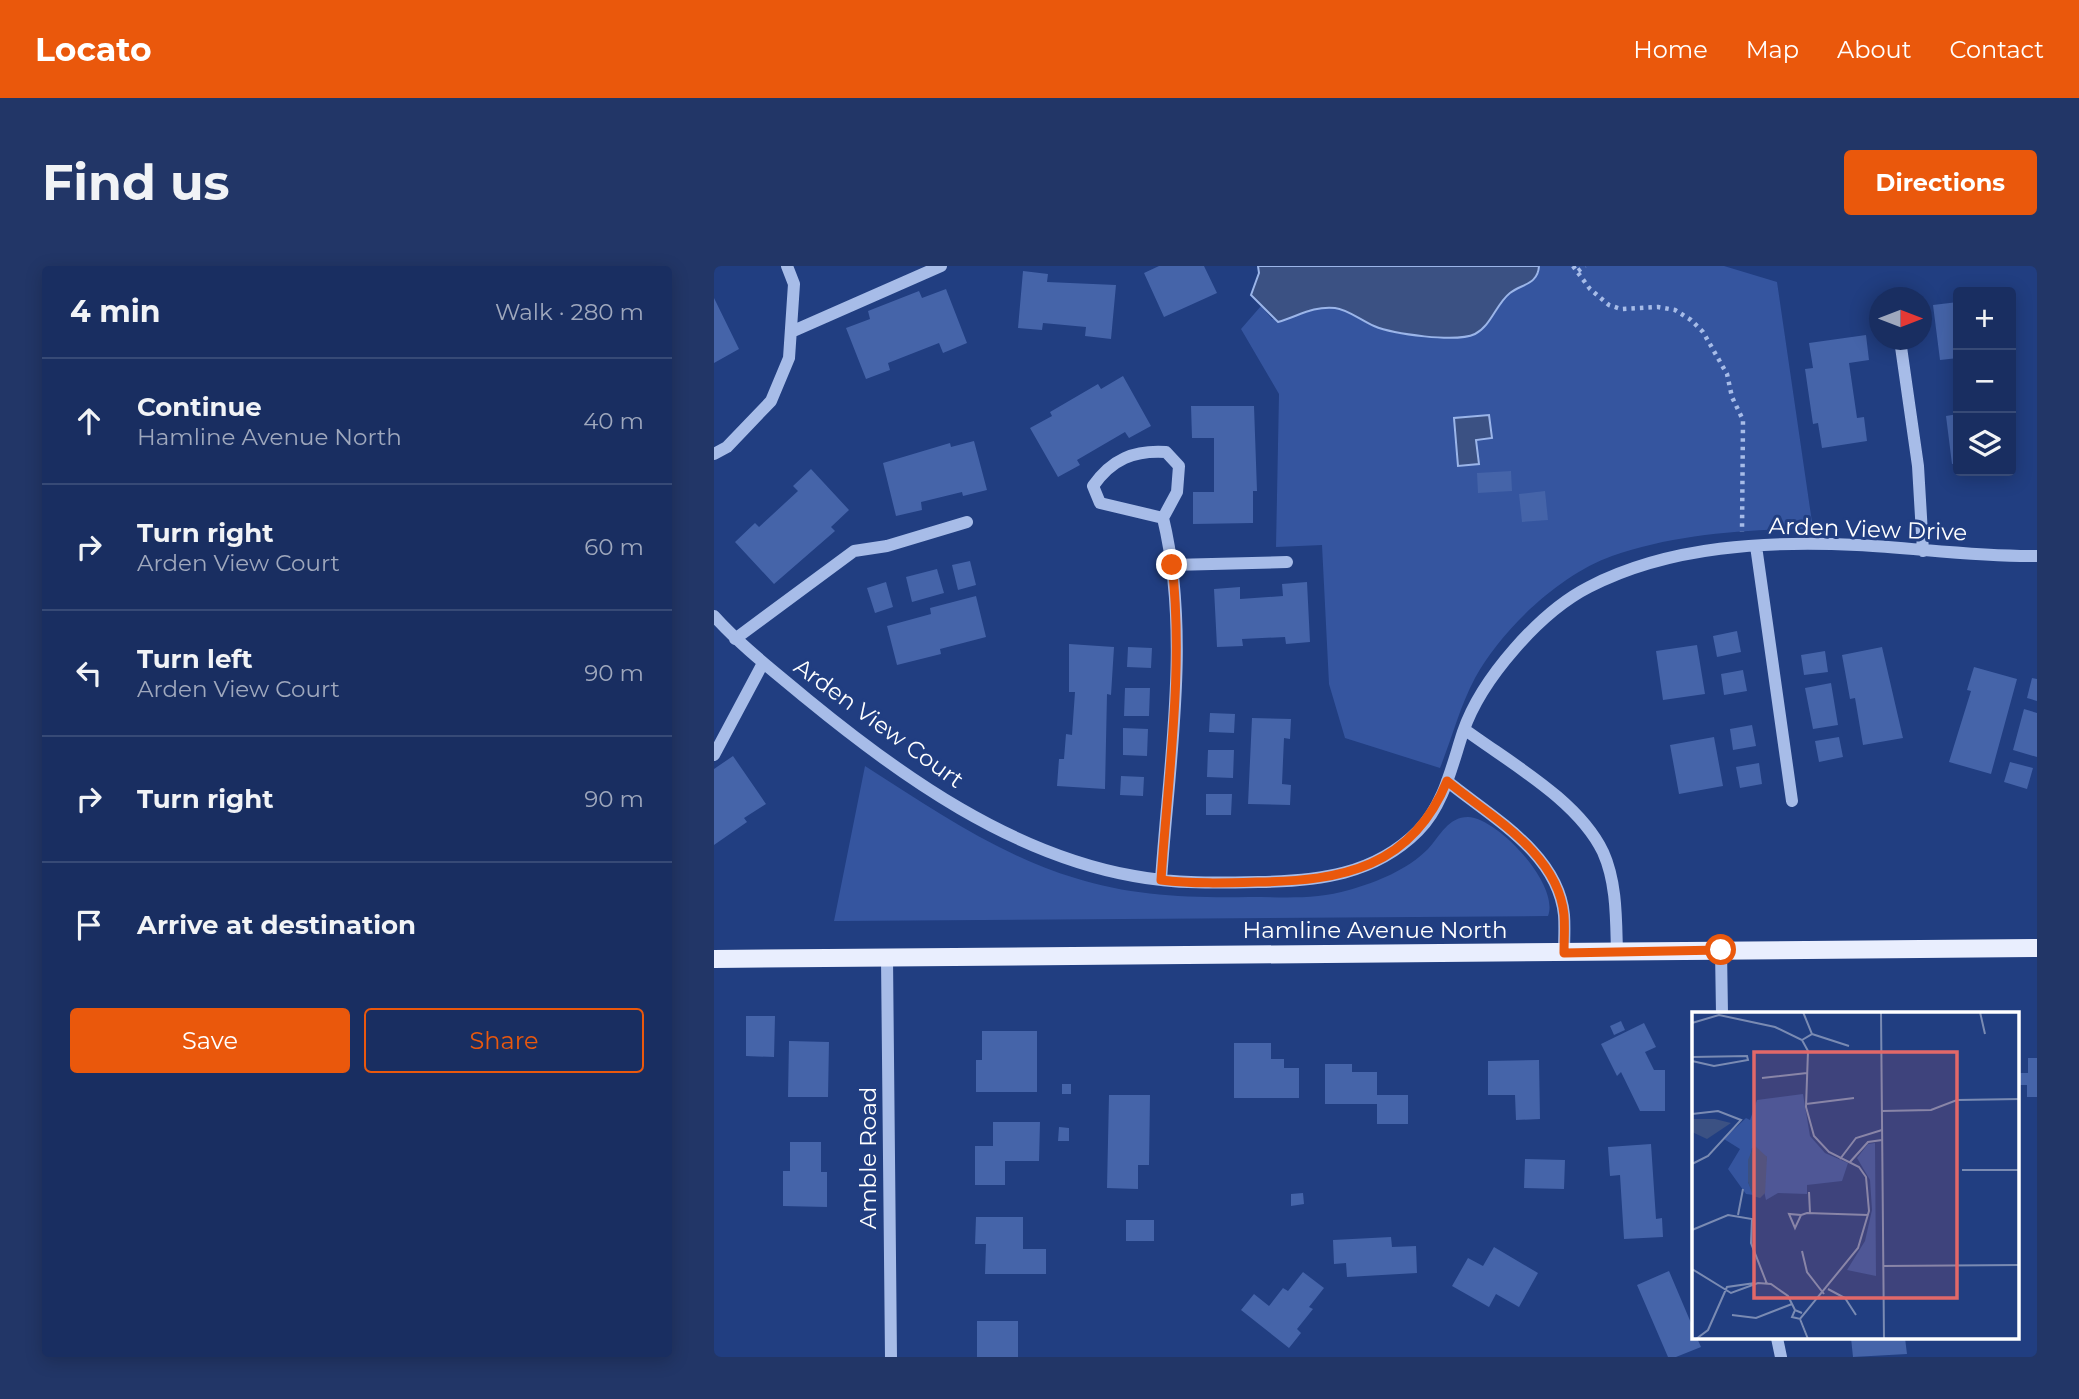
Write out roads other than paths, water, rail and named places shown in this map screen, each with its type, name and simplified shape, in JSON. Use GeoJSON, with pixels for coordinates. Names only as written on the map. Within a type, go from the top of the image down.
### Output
{"type":"FeatureCollection","features":[{"type":"Feature","properties":{"kind":"main road","name":"Hamline Avenue North"},"geometry":{"type":"LineString","coordinates":[[714,960],[2037,948]]}},
{"type":"Feature","properties":{"kind":"street"},"geometry":{"type":"LineString","coordinates":[[786,266],[794,284]]}},
{"type":"Feature","properties":{"kind":"street"},"geometry":{"type":"LineString","coordinates":[[714,454],[727,447],[771,401],[789,358],[794,266]]}},
{"type":"Feature","properties":{"kind":"street"},"geometry":{"type":"LineString","coordinates":[[791,332],[941,266]]}},
{"type":"Feature","properties":{"kind":"street"},"geometry":{"type":"LineString","coordinates":[[1901,350],[1918,466],[1923,551]]}},
{"type":"Feature","properties":{"kind":"street"},"geometry":{"type":"LineString","coordinates":[[1161,880],[1174,691],[1176,598],[1163,518],[1177,492],[1179,466],[1166,452],[1145,451],[1106,467],[1093,486],[1100,503],[1163,518]]}},
{"type":"Feature","properties":{"kind":"street"},"geometry":{"type":"LineString","coordinates":[[736,639],[854,551],[887,546],[967,522]]}},
{"type":"Feature","properties":{"kind":"street","name":"Arden View Drive"},"geometry":{"type":"LineString","coordinates":[[1457,758],[1464,729],[1501,667],[1531,631],[1563,603],[1610,577],[1658,560],[1742,546],[1856,545],[2037,556]]}},
{"type":"Feature","properties":{"kind":"street"},"geometry":{"type":"LineString","coordinates":[[1756,546],[1792,801]]}},
{"type":"Feature","properties":{"kind":"street"},"geometry":{"type":"LineString","coordinates":[[1172,565],[1287,562]]}},
{"type":"Feature","properties":{"kind":"street","name":"Arden View Court"},"geometry":{"type":"LineString","coordinates":[[714,616],[763,663],[876,753],[984,823],[1084,864],[1161,880],[1206,883],[1301,882],[1336,877],[1364,867],[1401,847],[1422,827],[1457,758]]}},
{"type":"Feature","properties":{"kind":"street"},"geometry":{"type":"LineString","coordinates":[[714,755],[763,663]]}},
{"type":"Feature","properties":{"kind":"street"},"geometry":{"type":"LineString","coordinates":[[1464,729],[1575,811],[1603,853],[1615,900],[1617,953]]}},
{"type":"Feature","properties":{"kind":"street"},"geometry":{"type":"LineString","coordinates":[[1447,781],[1532,850],[1553,879],[1564,914],[1564,953]]}},
{"type":"Feature","properties":{"kind":"street"},"geometry":{"type":"LineString","coordinates":[[1721,950],[1722,1012]]}},
{"type":"Feature","properties":{"kind":"street","name":"Amble Road"},"geometry":{"type":"LineString","coordinates":[[887,958],[891,1357]]}}]}
